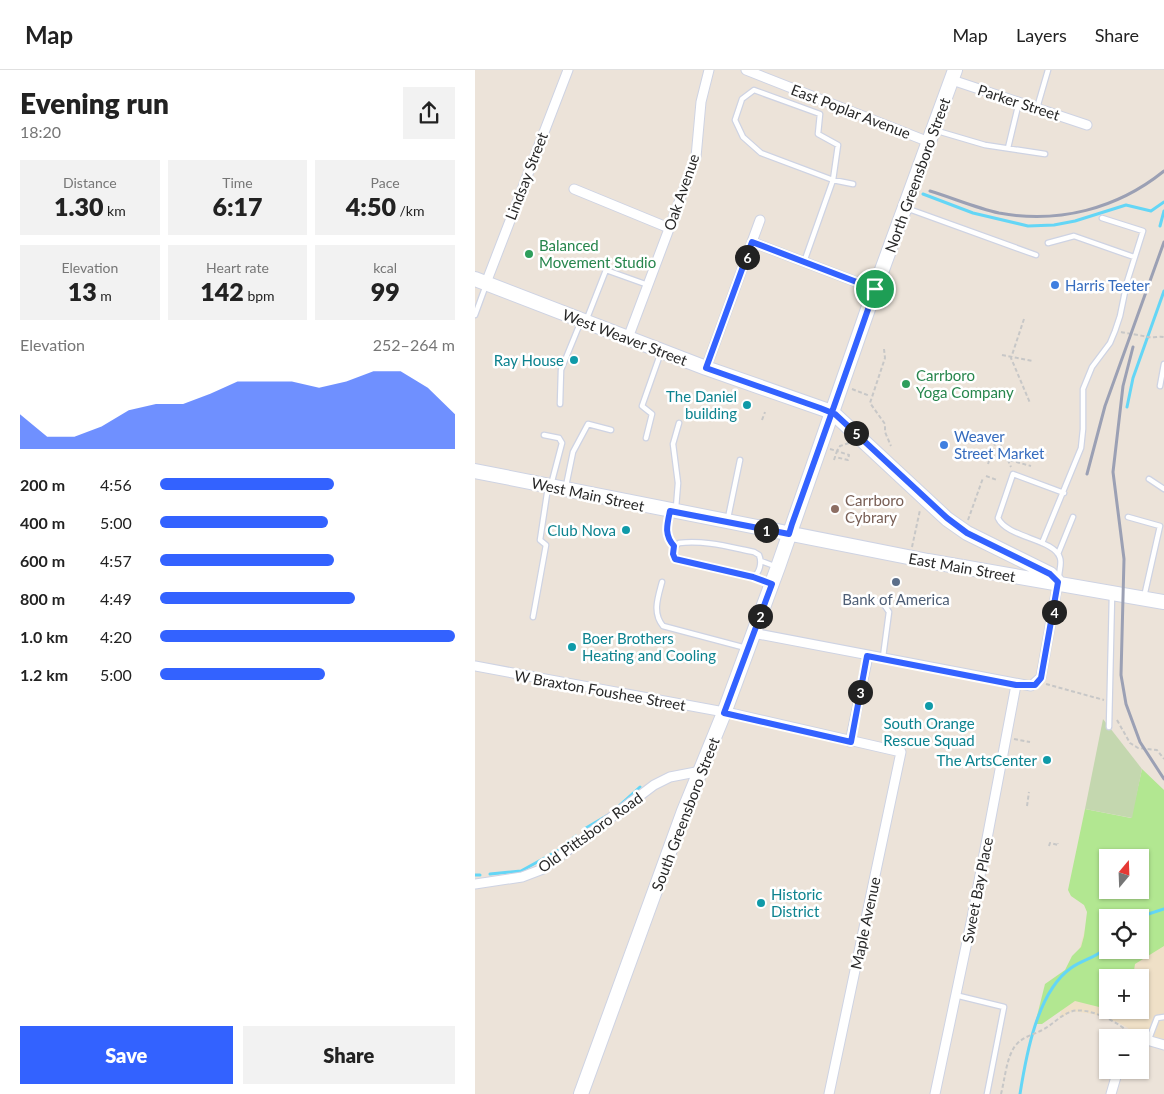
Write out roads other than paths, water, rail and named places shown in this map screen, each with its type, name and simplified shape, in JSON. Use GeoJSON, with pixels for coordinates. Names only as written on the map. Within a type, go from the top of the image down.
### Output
{"type":"FeatureCollection","features":[{"type":"Feature","properties":{"kind":"main road","name":"North Greensboro Street"},"geometry":{"type":"LineString","coordinates":[[789,534],[875,289],[954,75]]}},
{"type":"Feature","properties":{"kind":"main road","name":"West Weaver Street"},"geometry":{"type":"LineString","coordinates":[[480,281],[706,368],[832,412]]}},
{"type":"Feature","properties":{"kind":"main road"},"geometry":{"type":"LineString","coordinates":[[832,412],[947,518],[967,533],[1050,574],[1058,582]]}},
{"type":"Feature","properties":{"kind":"main road","name":"West Main Street"},"geometry":{"type":"LineString","coordinates":[[475,471],[789,534]]}},
{"type":"Feature","properties":{"kind":"main road","name":"South Greensboro Street"},"geometry":{"type":"LineString","coordinates":[[581,1094],[789,534]]}},
{"type":"Feature","properties":{"kind":"main road","name":"East Main Street"},"geometry":{"type":"LineString","coordinates":[[789,534],[928,561],[1048,582],[1058,582],[1112,599],[1143,598],[1164,602]]}},
{"type":"Feature","properties":{"kind":"street","name":"Lindsay Street"},"geometry":{"type":"LineString","coordinates":[[480,281],[568,70]]}},
{"type":"Feature","properties":{"kind":"street","name":"Oak Avenue"},"geometry":{"type":"LineString","coordinates":[[628,338],[696,157],[701,102],[709,70]]}},
{"type":"Feature","properties":{"kind":"street","name":"East Poplar Avenue"},"geometry":{"type":"LineString","coordinates":[[746,70],[931,135]]}},
{"type":"Feature","properties":{"kind":"street","name":"Parker Street"},"geometry":{"type":"LineString","coordinates":[[954,75],[1019,102],[1087,125]]}},
{"type":"Feature","properties":{"kind":"street"},"geometry":{"type":"LineString","coordinates":[[574,189],[669,228]]}},
{"type":"Feature","properties":{"kind":"street"},"geometry":{"type":"LineString","coordinates":[[706,368],[760,220]]}},
{"type":"Feature","properties":{"kind":"street"},"geometry":{"type":"LineString","coordinates":[[752,242],[875,289]]}},
{"type":"Feature","properties":{"kind":"street"},"geometry":{"type":"LineString","coordinates":[[753,633],[1016,685],[1031,686],[1040,680],[1058,582]]}},
{"type":"Feature","properties":{"kind":"street"},"geometry":{"type":"LineString","coordinates":[[851,742],[867,656]]}},
{"type":"Feature","properties":{"kind":"street","name":"W Braxton Foushee Street"},"geometry":{"type":"LineString","coordinates":[[475,666],[724,713],[901,752]]}},
{"type":"Feature","properties":{"kind":"street","name":"Sweet Bay Place"},"geometry":{"type":"LineString","coordinates":[[935,1094],[1016,685]]}},
{"type":"Feature","properties":{"kind":"street","name":"Maple Avenue"},"geometry":{"type":"LineString","coordinates":[[829,1094],[901,752]]}},
{"type":"Feature","properties":{"kind":"street","name":"Old Pittsboro Road"},"geometry":{"type":"LineString","coordinates":[[475,884],[533,874],[556,859],[654,785],[670,777],[701,771]]}},
{"type":"Feature","properties":{"kind":"street"},"geometry":{"type":"LineString","coordinates":[[1149,1041],[1164,1045]]}},
{"type":"Feature","properties":{"kind":"street"},"geometry":{"type":"LineString","coordinates":[[1111,1094],[1115,1079]]}},
{"type":"Feature","properties":{"kind":"lane"},"geometry":{"type":"LineString","coordinates":[[1037,108],[1048,70]]}},
{"type":"Feature","properties":{"kind":"lane"},"geometry":{"type":"LineString","coordinates":[[804,262],[833,180],[838,144],[819,134],[820,114],[754,90],[742,99],[735,120],[743,137],[761,153],[833,180],[853,184]]}},
{"type":"Feature","properties":{"kind":"lane"},"geometry":{"type":"LineString","coordinates":[[1007,148],[1019,102]]}},
{"type":"Feature","properties":{"kind":"lane"},"geometry":{"type":"LineString","coordinates":[[931,135],[1045,154]]}},
{"type":"Feature","properties":{"kind":"lane"},"geometry":{"type":"LineString","coordinates":[[905,208],[1036,255]]}},
{"type":"Feature","properties":{"kind":"lane"},"geometry":{"type":"LineString","coordinates":[[1043,543],[1081,448],[1083,389],[1092,367],[1110,342],[1115,331],[1134,257],[1143,231],[1102,218]]}},
{"type":"Feature","properties":{"kind":"lane"},"geometry":{"type":"LineString","coordinates":[[1048,243],[1074,236],[1134,257]]}},
{"type":"Feature","properties":{"kind":"lane"},"geometry":{"type":"LineString","coordinates":[[560,404],[561,370],[606,270],[648,285]]}},
{"type":"Feature","properties":{"kind":"lane"},"geometry":{"type":"LineString","coordinates":[[475,315],[480,281]]}},
{"type":"Feature","properties":{"kind":"lane"},"geometry":{"type":"LineString","coordinates":[[646,438],[652,414],[642,406],[661,351]]}},
{"type":"Feature","properties":{"kind":"lane"},"geometry":{"type":"LineString","coordinates":[[1160,386],[1164,364]]}},
{"type":"Feature","properties":{"kind":"lane"},"geometry":{"type":"LineString","coordinates":[[679,423],[673,444],[678,483],[667,535],[674,546],[673,557],[678,560],[753,577],[772,584]]}},
{"type":"Feature","properties":{"kind":"lane"},"geometry":{"type":"LineString","coordinates":[[565,490],[573,452],[588,424],[611,430]]}},
{"type":"Feature","properties":{"kind":"lane"},"geometry":{"type":"LineString","coordinates":[[533,617],[546,545],[539,540],[549,486],[562,443],[559,438],[544,435]]}},
{"type":"Feature","properties":{"kind":"lane"},"geometry":{"type":"LineString","coordinates":[[727,522],[740,460]]}},
{"type":"Feature","properties":{"kind":"lane"},"geometry":{"type":"LineString","coordinates":[[1058,582],[1061,560],[1059,554],[1043,543],[1020,535],[998,519],[1013,474],[1064,493]]}},
{"type":"Feature","properties":{"kind":"lane"},"geometry":{"type":"LineString","coordinates":[[1149,479],[1164,490]]}},
{"type":"Feature","properties":{"kind":"lane"},"geometry":{"type":"LineString","coordinates":[[1059,554],[1073,517]]}},
{"type":"Feature","properties":{"kind":"lane"},"geometry":{"type":"LineString","coordinates":[[1129,517],[1160,526],[1143,598]]}},
{"type":"Feature","properties":{"kind":"lane"},"geometry":{"type":"LineString","coordinates":[[674,546],[685,542],[709,543],[754,552],[759,555],[761,561],[757,574],[753,577]]}},
{"type":"Feature","properties":{"kind":"lane"},"geometry":{"type":"LineString","coordinates":[[761,561],[778,567]]}},
{"type":"Feature","properties":{"kind":"lane"},"geometry":{"type":"LineString","coordinates":[[662,582],[657,610],[658,620],[663,626],[747,649]]}},
{"type":"Feature","properties":{"kind":"lane"},"geometry":{"type":"LineString","coordinates":[[869,599],[883,603],[889,612],[883,659]]}},
{"type":"Feature","properties":{"kind":"lane"},"geometry":{"type":"LineString","coordinates":[[1109,727],[1108,704],[1112,599]]}},
{"type":"Feature","properties":{"kind":"lane"},"geometry":{"type":"LineString","coordinates":[[955,995],[1004,1007],[987,1094]]}},
{"type":"Feature","properties":{"kind":"lane"},"geometry":{"type":"LineString","coordinates":[[1148,1029],[1157,1018],[1164,1017]]}},
{"type":"Feature","properties":{"kind":"waterway"},"geometry":{"type":"LineString","coordinates":[[923,194],[973,213],[1028,226],[1054,225],[1075,221],[1126,205],[1151,211],[1164,202]]}},
{"type":"Feature","properties":{"kind":"waterway"},"geometry":{"type":"LineString","coordinates":[[1160,226],[1164,211]]}},
{"type":"Feature","properties":{"kind":"waterway"},"geometry":{"type":"LineString","coordinates":[[1127,407],[1133,378],[1164,291]]}},
{"type":"Feature","properties":{"kind":"waterway"},"geometry":{"type":"LineString","coordinates":[[620,805],[640,787]]}},
{"type":"Feature","properties":{"kind":"waterway"},"geometry":{"type":"LineString","coordinates":[[586,828],[608,815]]}},
{"type":"Feature","properties":{"kind":"waterway"},"geometry":{"type":"LineString","coordinates":[[490,874],[521,871],[559,850],[576,836]]}},
{"type":"Feature","properties":{"kind":"waterway"},"geometry":{"type":"LineString","coordinates":[[475,875],[480,875]]}},
{"type":"Feature","properties":{"kind":"waterway"},"geometry":{"type":"LineString","coordinates":[[1149,914],[1164,909]]}},
{"type":"Feature","properties":{"kind":"waterway"},"geometry":{"type":"LineString","coordinates":[[1020,1094],[1035,1026],[1050,992],[1059,979],[1071,968],[1099,953]]}},
{"type":"Feature","properties":{"kind":"railway"},"geometry":{"type":"LineString","coordinates":[[930,191],[999,213],[1021,216],[1065,215],[1107,204],[1127,195],[1164,171]]}},
{"type":"Feature","properties":{"kind":"railway"},"geometry":{"type":"LineString","coordinates":[[1087,474],[1105,406],[1164,242]]}},
{"type":"Feature","properties":{"kind":"railway"},"geometry":{"type":"LineString","coordinates":[[1133,347],[1123,386],[1113,472],[1124,559],[1121,675],[1126,704],[1140,742],[1164,779]]}},
{"type":"Feature","properties":{"kind":"place","name":"Balanced Movement Studio"},"geometry":{"type":"Point","coordinates":[529,254]}},
{"type":"Feature","properties":{"kind":"place","name":"Harris Teeter"},"geometry":{"type":"Point","coordinates":[1055,285]}},
{"type":"Feature","properties":{"kind":"place","name":"Ray House"},"geometry":{"type":"Point","coordinates":[574,360]}},
{"type":"Feature","properties":{"kind":"place","name":"Carrboro Yoga Company"},"geometry":{"type":"Point","coordinates":[906,384]}},
{"type":"Feature","properties":{"kind":"place","name":"The Daniel building"},"geometry":{"type":"Point","coordinates":[747,405]}},
{"type":"Feature","properties":{"kind":"place","name":"Weaver Street Market"},"geometry":{"type":"Point","coordinates":[944,445]}},
{"type":"Feature","properties":{"kind":"place","name":"Carrboro Cybrary"},"geometry":{"type":"Point","coordinates":[835,509]}},
{"type":"Feature","properties":{"kind":"place","name":"Club Nova"},"geometry":{"type":"Point","coordinates":[626,530]}},
{"type":"Feature","properties":{"kind":"place","name":"Bank of America"},"geometry":{"type":"Point","coordinates":[896,582]}},
{"type":"Feature","properties":{"kind":"place","name":"Boer Brothers Heating and Cooling"},"geometry":{"type":"Point","coordinates":[572,647]}},
{"type":"Feature","properties":{"kind":"place","name":"South Orange Rescue Squad"},"geometry":{"type":"Point","coordinates":[929,706]}},
{"type":"Feature","properties":{"kind":"place","name":"The ArtsCenter"},"geometry":{"type":"Point","coordinates":[1047,760]}},
{"type":"Feature","properties":{"kind":"place","name":"Historic District"},"geometry":{"type":"Point","coordinates":[761,903]}}]}
